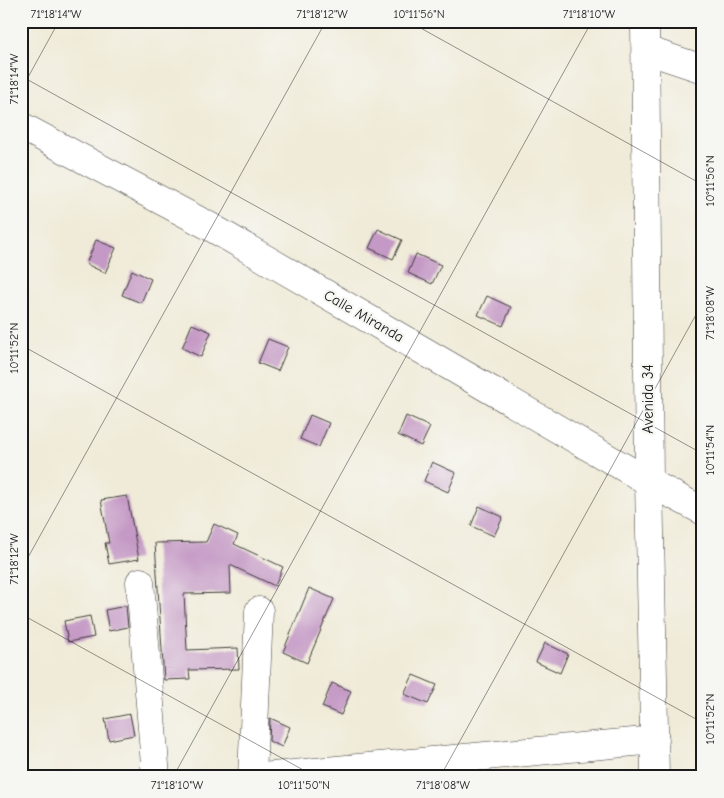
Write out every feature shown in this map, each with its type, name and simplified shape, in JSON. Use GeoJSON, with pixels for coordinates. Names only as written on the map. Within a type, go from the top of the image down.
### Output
{"type":"FeatureCollection","features":[{"type":"Feature","properties":{"kind":"street","name":"Avenida 34"},"geometry":{"type":"LineString","coordinates":[[645,21],[649,482],[656,777]]}},
{"type":"Feature","properties":{"kind":"street"},"geometry":{"type":"LineString","coordinates":[[646,50],[703,69]]}},
{"type":"Feature","properties":{"kind":"street","name":"Calle Miranda"},"geometry":{"type":"LineString","coordinates":[[21,126],[209,226],[649,482],[703,511]]}},
{"type":"Feature","properties":{"kind":"street"},"geometry":{"type":"LineString","coordinates":[[140,582],[156,777]]}},
{"type":"Feature","properties":{"kind":"street"},"geometry":{"type":"LineString","coordinates":[[252,777],[259,611]]}},
{"type":"Feature","properties":{"kind":"street"},"geometry":{"type":"LineString","coordinates":[[262,777],[655,740]]}},
{"type":"Feature","properties":{"kind":"building"},"geometry":{"type":"Polygon","coordinates":[[[378,229],[402,240],[393,259],[369,248],[378,229]]]}},
{"type":"Feature","properties":{"kind":"building"},"geometry":{"type":"Polygon","coordinates":[[[96,240],[116,248],[105,273],[86,264],[96,240]]]}},
{"type":"Feature","properties":{"kind":"building"},"geometry":{"type":"Polygon","coordinates":[[[416,254],[441,265],[432,284],[408,273],[416,254]]]}},
{"type":"Feature","properties":{"kind":"building"},"geometry":{"type":"Polygon","coordinates":[[[132,270],[151,279],[141,303],[122,295],[132,270]]]}},
{"type":"Feature","properties":{"kind":"building"},"geometry":{"type":"Polygon","coordinates":[[[487,296],[511,307],[503,326],[478,315],[487,296]]]}},
{"type":"Feature","properties":{"kind":"building"},"geometry":{"type":"Polygon","coordinates":[[[192,324],[211,332],[201,357],[182,348],[192,324]]]}},
{"type":"Feature","properties":{"kind":"building"},"geometry":{"type":"Polygon","coordinates":[[[268,339],[288,347],[278,371],[258,363],[268,339]]]}},
{"type":"Feature","properties":{"kind":"building"},"geometry":{"type":"Polygon","coordinates":[[[310,415],[329,423],[319,447],[300,439],[310,415]]]}},
{"type":"Feature","properties":{"kind":"building"},"geometry":{"type":"Polygon","coordinates":[[[406,416],[430,427],[421,446],[398,435],[406,416]]]}},
{"type":"Feature","properties":{"kind":"building"},"geometry":{"type":"Polygon","coordinates":[[[432,462],[456,473],[448,492],[424,481],[432,462]]]}},
{"type":"Feature","properties":{"kind":"building"},"geometry":{"type":"Polygon","coordinates":[[[127,496],[139,559],[109,564],[105,543],[109,543],[101,500],[127,496]]]}},
{"type":"Feature","properties":{"kind":"building"},"geometry":{"type":"Polygon","coordinates":[[[479,506],[503,517],[494,536],[471,526],[479,506]]]}},
{"type":"Feature","properties":{"kind":"building"},"geometry":{"type":"Polygon","coordinates":[[[214,524],[238,535],[234,544],[283,567],[275,586],[230,565],[231,593],[184,594],[187,650],[238,648],[239,669],[189,670],[190,679],[164,680],[155,543],[206,542],[214,524]]]}},
{"type":"Feature","properties":{"kind":"building"},"geometry":{"type":"Polygon","coordinates":[[[309,588],[334,599],[307,663],[283,652],[309,588]]]}},
{"type":"Feature","properties":{"kind":"building"},"geometry":{"type":"Polygon","coordinates":[[[126,606],[128,627],[109,631],[105,610],[126,606]]]}},
{"type":"Feature","properties":{"kind":"building"},"geometry":{"type":"Polygon","coordinates":[[[90,616],[94,637],[68,642],[64,621],[90,616]]]}},
{"type":"Feature","properties":{"kind":"building"},"geometry":{"type":"Polygon","coordinates":[[[545,643],[568,654],[560,673],[536,662],[545,643]]]}},
{"type":"Feature","properties":{"kind":"building"},"geometry":{"type":"Polygon","coordinates":[[[413,675],[437,685],[428,704],[404,694],[413,675]]]}},
{"type":"Feature","properties":{"kind":"building"},"geometry":{"type":"Polygon","coordinates":[[[332,683],[351,691],[341,715],[322,707],[332,683]]]}},
{"type":"Feature","properties":{"kind":"building"},"geometry":{"type":"Polygon","coordinates":[[[130,714],[134,735],[109,740],[105,719],[130,714]]]}},
{"type":"Feature","properties":{"kind":"building"},"geometry":{"type":"Polygon","coordinates":[[[270,718],[290,727],[282,747],[269,741],[270,718]]]}}]}
